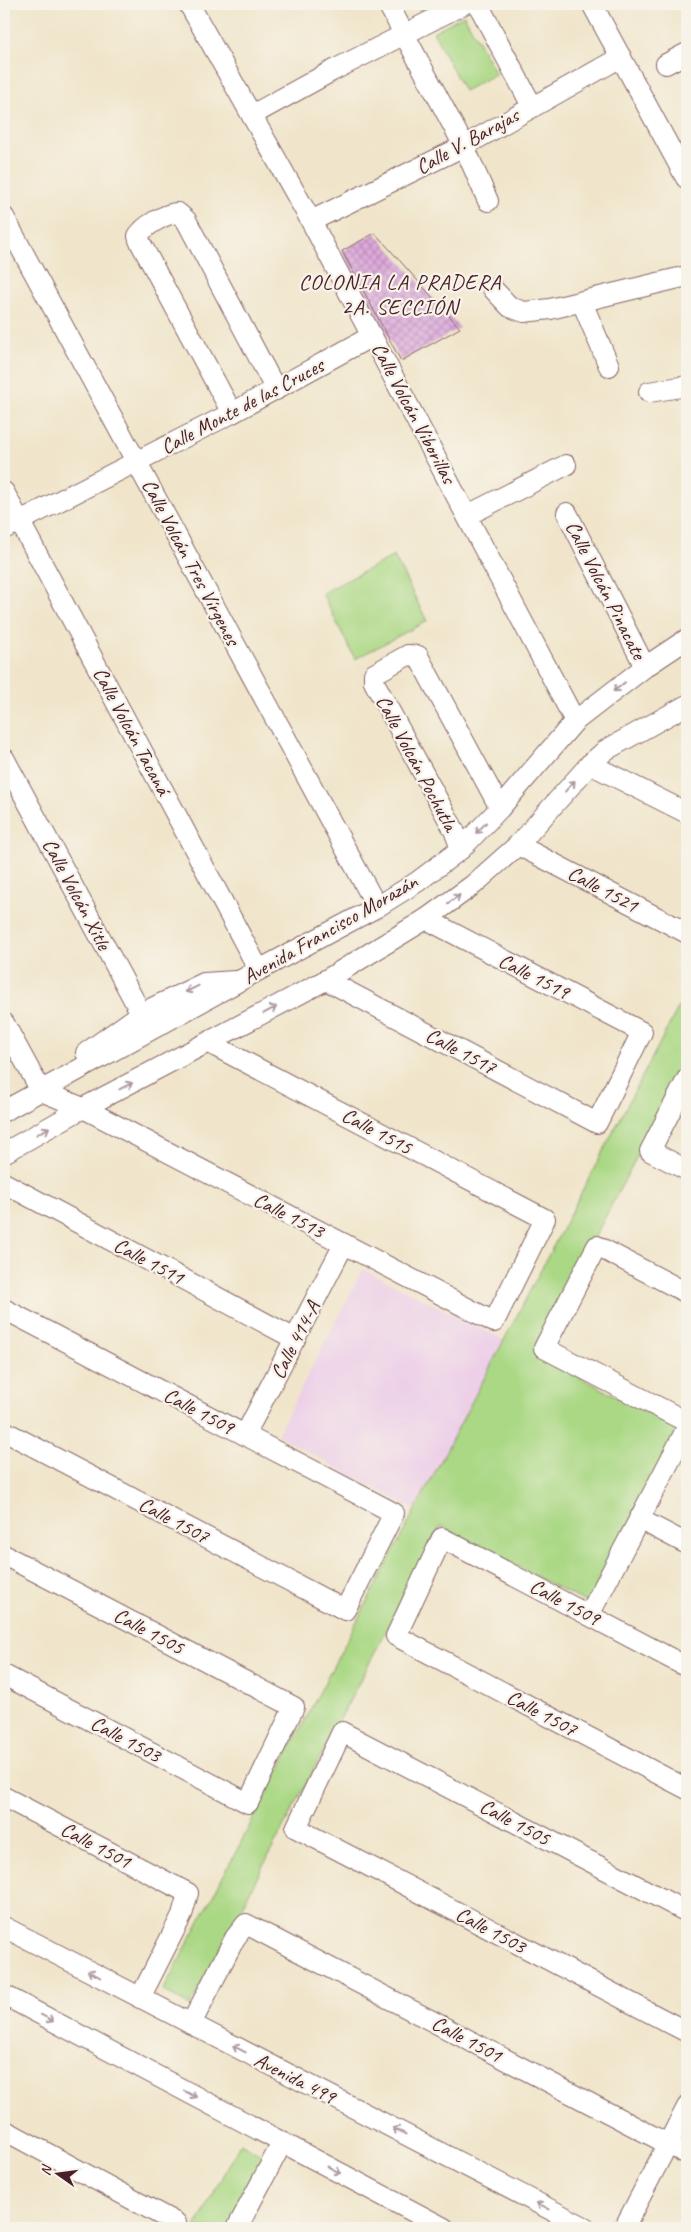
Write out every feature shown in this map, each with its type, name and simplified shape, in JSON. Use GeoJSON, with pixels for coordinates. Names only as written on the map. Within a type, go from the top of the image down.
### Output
{"type":"FeatureCollection","features":[{"type":"Feature","properties":{"kind":"street","name":"Calle Volcán Viborillas"},"geometry":{"type":"LineString","coordinates":[[188,4],[311,221],[576,721]]}},
{"type":"Feature","properties":{"kind":"street"},"geometry":{"type":"LineString","coordinates":[[388,4],[464,146],[488,201]]}},
{"type":"Feature","properties":{"kind":"street"},"geometry":{"type":"LineString","coordinates":[[252,115],[464,4]]}},
{"type":"Feature","properties":{"kind":"street"},"geometry":{"type":"LineString","coordinates":[[478,4],[532,106]]}},
{"type":"Feature","properties":{"kind":"street"},"geometry":{"type":"LineString","coordinates":[[592,4],[686,178]]}},
{"type":"Feature","properties":{"kind":"street"},"geometry":{"type":"LineString","coordinates":[[666,64],[687,53]]}},
{"type":"Feature","properties":{"kind":"street","name":"Calle V. Barajas"},"geometry":{"type":"LineString","coordinates":[[311,221],[464,146],[621,57]]}},
{"type":"Feature","properties":{"kind":"street"},"geometry":{"type":"LineString","coordinates":[[232,413],[138,236],[144,229],[168,215],[178,213],[186,220],[276,390]]}},
{"type":"Feature","properties":{"kind":"street","name":"Calle Volcán Tres Vírgenes"},"geometry":{"type":"LineString","coordinates":[[4,217],[377,907]]}},
{"type":"Feature","properties":{"kind":"street"},"geometry":{"type":"LineString","coordinates":[[493,289],[510,307],[524,312],[582,302],[687,276]]}},
{"type":"Feature","properties":{"kind":"street"},"geometry":{"type":"LineString","coordinates":[[582,302],[609,366]]}},
{"type":"Feature","properties":{"kind":"street","name":"Calle Monte de las Cruces"},"geometry":{"type":"LineString","coordinates":[[12,525],[276,390],[372,336]]}},
{"type":"Feature","properties":{"kind":"street"},"geometry":{"type":"LineString","coordinates":[[649,392],[687,386]]}},
{"type":"Feature","properties":{"kind":"street"},"geometry":{"type":"LineString","coordinates":[[468,516],[566,465]]}},
{"type":"Feature","properties":{"kind":"street","name":"Calle Volcán Tacaná"},"geometry":{"type":"LineString","coordinates":[[4,492],[12,525],[259,970]]}},
{"type":"Feature","properties":{"kind":"street","name":"Calle Volcán Pinacate"},"geometry":{"type":"LineString","coordinates":[[567,513],[645,666]]}},
{"type":"Feature","properties":{"kind":"street","name":"Avenida Francisco Morazán"},"geometry":{"type":"LineString","coordinates":[[4,1112],[41,1091],[146,1022],[239,981],[377,907],[417,882],[461,849],[500,808],[576,721],[645,666],[687,639]]}},
{"type":"Feature","properties":{"kind":"street","name":"Calle Volcán Pochutla"},"geometry":{"type":"LineString","coordinates":[[461,849],[454,830],[374,682],[373,676],[377,672],[408,655],[415,654],[420,659],[500,808]]}},
{"type":"Feature","properties":{"kind":"street","name":"Avenida Francisco Morazán"},"geometry":{"type":"LineString","coordinates":[[4,1154],[83,1108],[326,980],[426,919],[473,885],[518,845],[590,764],[606,750],[624,738],[687,705]]}},
{"type":"Feature","properties":{"kind":"street","name":"Calle Volcán Xitle"},"geometry":{"type":"LineString","coordinates":[[4,758],[146,1022]]}},
{"type":"Feature","properties":{"kind":"street"},"geometry":{"type":"LineString","coordinates":[[590,764],[687,813]]}},
{"type":"Feature","properties":{"kind":"street","name":"Calle 1521"},"geometry":{"type":"LineString","coordinates":[[518,845],[687,933]]}},
{"type":"Feature","properties":{"kind":"street","name":"Calle 1519"},"geometry":{"type":"LineString","coordinates":[[426,919],[642,1032],[597,1123]]}},
{"type":"Feature","properties":{"kind":"street","name":"Calle 1517"},"geometry":{"type":"LineString","coordinates":[[326,980],[597,1123]]}},
{"type":"Feature","properties":{"kind":"street"},"geometry":{"type":"LineString","coordinates":[[4,1023],[41,1091]]}},
{"type":"Feature","properties":{"kind":"street","name":"Calle 1515"},"geometry":{"type":"LineString","coordinates":[[209,1043],[545,1219],[494,1322]]}},
{"type":"Feature","properties":{"kind":"street"},"geometry":{"type":"LineString","coordinates":[[687,1079],[650,1151],[687,1170]]}},
{"type":"Feature","properties":{"kind":"street","name":"Calle 1513"},"geometry":{"type":"LineString","coordinates":[[41,1091],[83,1108],[494,1322]]}},
{"type":"Feature","properties":{"kind":"street","name":"Calle 1511"},"geometry":{"type":"LineString","coordinates":[[4,1183],[295,1339]]}},
{"type":"Feature","properties":{"kind":"street","name":"Calle 414-A"},"geometry":{"type":"LineString","coordinates":[[245,1435],[344,1244]]}},
{"type":"Feature","properties":{"kind":"street"},"geometry":{"type":"LineString","coordinates":[[687,1293],[597,1246],[544,1348],[687,1422]]}},
{"type":"Feature","properties":{"kind":"street","name":"Calle 1509"},"geometry":{"type":"LineString","coordinates":[[4,1309],[394,1513]]}},
{"type":"Feature","properties":{"kind":"street"},"geometry":{"type":"LineString","coordinates":[[589,1615],[687,1428]]}},
{"type":"Feature","properties":{"kind":"street","name":"Calle 1507"},"geometry":{"type":"LineString","coordinates":[[4,1431],[345,1610],[394,1513]]}},
{"type":"Feature","properties":{"kind":"street"},"geometry":{"type":"LineString","coordinates":[[638,1519],[687,1544]]}},
{"type":"Feature","properties":{"kind":"street","name":"Calle 1509"},"geometry":{"type":"LineString","coordinates":[[396,1636],[442,1538],[687,1666]]}},
{"type":"Feature","properties":{"kind":"street","name":"Calle 1505"},"geometry":{"type":"LineString","coordinates":[[4,1556],[294,1707],[248,1803]]}},
{"type":"Feature","properties":{"kind":"street","name":"Calle 1507"},"geometry":{"type":"LineString","coordinates":[[396,1636],[687,1789]]}},
{"type":"Feature","properties":{"kind":"street","name":"Calle 1503"},"geometry":{"type":"LineString","coordinates":[[4,1675],[248,1803]]}},
{"type":"Feature","properties":{"kind":"street","name":"Calle 1505"},"geometry":{"type":"LineString","coordinates":[[296,1828],[342,1732],[687,1912]]}},
{"type":"Feature","properties":{"kind":"street","name":"Calle 1501"},"geometry":{"type":"LineString","coordinates":[[4,1797],[188,1893],[182,1915],[140,1998]]}},
{"type":"Feature","properties":{"kind":"street","name":"Calle 1503"},"geometry":{"type":"LineString","coordinates":[[296,1828],[687,2032]]}},
{"type":"Feature","properties":{"kind":"street","name":"Calle 1501"},"geometry":{"type":"LineString","coordinates":[[191,2024],[235,1938],[246,1924],[687,2154]]}},
{"type":"Feature","properties":{"kind":"street","name":"Avenida 499"},"geometry":{"type":"LineString","coordinates":[[4,1927],[586,2228]]}},
{"type":"Feature","properties":{"kind":"street"},"geometry":{"type":"LineString","coordinates":[[4,1995],[444,2228]]}},
{"type":"Feature","properties":{"kind":"street"},"geometry":{"type":"LineString","coordinates":[[624,2228],[687,2107]]}},
{"type":"Feature","properties":{"kind":"street"},"geometry":{"type":"LineString","coordinates":[[4,2130],[175,2226]]}},
{"type":"Feature","properties":{"kind":"street"},"geometry":{"type":"LineString","coordinates":[[237,2228],[282,2143]]}},
{"type":"Feature","properties":{"kind":"shaded area"},"geometry":{"type":"Polygon","coordinates":[[[363,1269],[504,1340],[415,1510],[277,1435],[363,1269]]]}},
{"type":"Feature","properties":{"kind":"green space"},"geometry":{"type":"Polygon","coordinates":[[[416,4],[437,4],[422,13],[416,4]]]}},
{"type":"Feature","properties":{"kind":"green space"},"geometry":{"type":"Polygon","coordinates":[[[464,15],[496,74],[464,91],[433,32],[464,15]]]}},
{"type":"Feature","properties":{"kind":"green space"},"geometry":{"type":"Polygon","coordinates":[[[394,556],[427,621],[355,659],[322,593],[394,556]]]}},
{"type":"Feature","properties":{"kind":"green space"},"geometry":{"type":"Polygon","coordinates":[[[687,991],[687,1061],[534,1353],[678,1429],[587,1603],[441,1526],[190,2006],[163,1991],[687,991]]]}},
{"type":"Feature","properties":{"kind":"green space"},"geometry":{"type":"Polygon","coordinates":[[[240,2143],[268,2158],[232,2228],[195,2228],[240,2143]]]}},
{"type":"Feature","properties":{"kind":"building"},"geometry":{"type":"Polygon","coordinates":[[[375,233],[460,328],[401,361],[342,251],[375,233]]]}},
{"type":"Feature","properties":{"kind":"district","name":"COLONIA LA PRADERA 2A. SECCIÓN"},"geometry":{"type":"Point","coordinates":[400,294]}}]}
